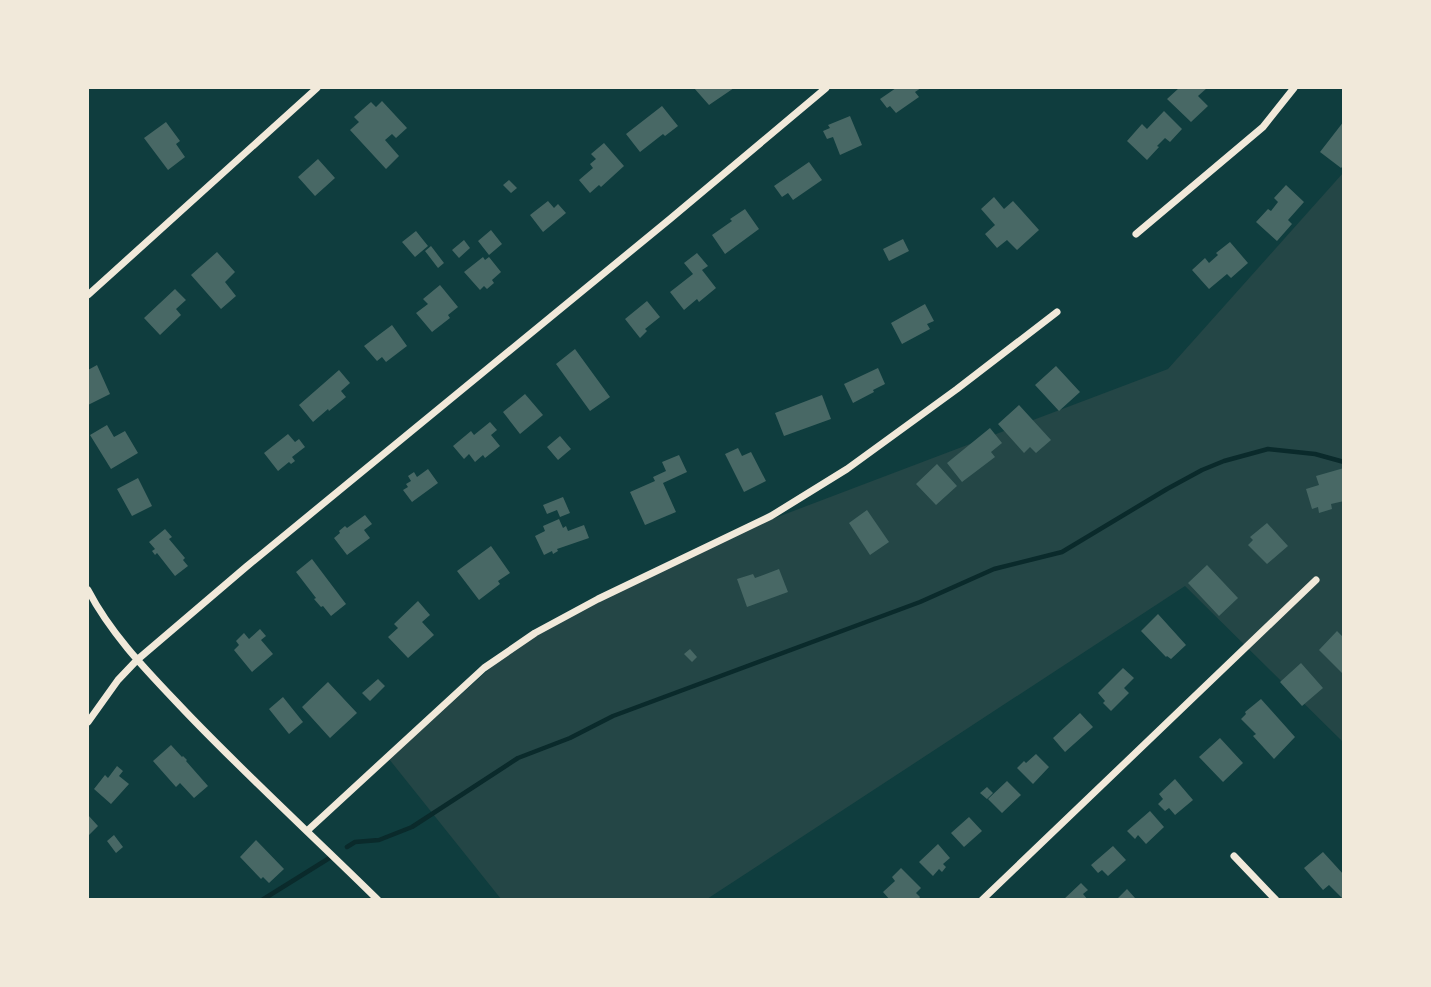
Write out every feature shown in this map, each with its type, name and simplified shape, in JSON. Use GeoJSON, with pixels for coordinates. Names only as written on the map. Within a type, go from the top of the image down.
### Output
{"type":"FeatureCollection","features":[{"type":"Feature","properties":{"kind":"street"},"geometry":{"type":"LineString","coordinates":[[88,295],[317,88]]}},
{"type":"Feature","properties":{"kind":"street"},"geometry":{"type":"LineString","coordinates":[[88,722],[118,680],[137,660],[826,88]]}},
{"type":"Feature","properties":{"kind":"street"},"geometry":{"type":"LineString","coordinates":[[1136,234],[1263,127],[1294,88]]}},
{"type":"Feature","properties":{"kind":"street"},"geometry":{"type":"LineString","coordinates":[[307,831],[484,668],[546,628],[611,593],[771,516],[847,469],[1057,312]]}},
{"type":"Feature","properties":{"kind":"street"},"geometry":{"type":"LineString","coordinates":[[982,900],[1316,580]]}},
{"type":"Feature","properties":{"kind":"street"},"geometry":{"type":"LineString","coordinates":[[88,590],[116,637],[137,660],[229,757],[378,900]]}},
{"type":"Feature","properties":{"kind":"street"},"geometry":{"type":"LineString","coordinates":[[1234,856],[1276,900]]}},
{"type":"Feature","properties":{"kind":"shaded area"},"geometry":{"type":"Polygon","coordinates":[[[1343,173],[1343,742],[1185,586],[707,899],[501,899],[389,759],[525,637],[701,546],[1168,369],[1343,173]]]}},
{"type":"Feature","properties":{"kind":"building"},"geometry":{"type":"Polygon","coordinates":[[[694,88],[734,88],[709,105],[694,88]]]}},
{"type":"Feature","properties":{"kind":"building"},"geometry":{"type":"Polygon","coordinates":[[[896,88],[921,88],[915,92],[919,97],[896,113],[890,106],[887,108],[880,99],[896,88]]]}},
{"type":"Feature","properties":{"kind":"building"},"geometry":{"type":"Polygon","coordinates":[[[1179,88],[1207,88],[1198,96],[1208,106],[1191,122],[1167,99],[1179,88]]]}},
{"type":"Feature","properties":{"kind":"building"},"geometry":{"type":"Polygon","coordinates":[[[382,101],[407,128],[396,138],[392,134],[385,140],[399,156],[386,169],[350,130],[359,122],[354,117],[371,102],[376,107],[382,101]]]}},
{"type":"Feature","properties":{"kind":"building"},"geometry":{"type":"Polygon","coordinates":[[[662,106],[678,126],[640,152],[626,134],[662,106]]]}},
{"type":"Feature","properties":{"kind":"building"},"geometry":{"type":"Polygon","coordinates":[[[1164,111],[1182,129],[1170,142],[1165,138],[1147,160],[1127,141],[1142,124],[1147,129],[1164,111]]]}},
{"type":"Feature","properties":{"kind":"building"},"geometry":{"type":"Polygon","coordinates":[[[850,116],[862,145],[840,155],[833,137],[827,139],[823,131],[830,128],[828,125],[850,116]]]}},
{"type":"Feature","properties":{"kind":"building"},"geometry":{"type":"Polygon","coordinates":[[[1344,121],[1344,165],[1341,168],[1320,152],[1344,121]]]}},
{"type":"Feature","properties":{"kind":"building"},"geometry":{"type":"Polygon","coordinates":[[[166,122],[180,141],[176,144],[185,157],[168,170],[144,138],[166,122]]]}},
{"type":"Feature","properties":{"kind":"building"},"geometry":{"type":"Polygon","coordinates":[[[604,143],[624,166],[601,187],[599,185],[590,193],[579,180],[593,168],[590,164],[596,159],[591,154],[604,143]]]}},
{"type":"Feature","properties":{"kind":"building"},"geometry":{"type":"Polygon","coordinates":[[[318,159],[335,178],[315,196],[298,177],[318,159]]]}},
{"type":"Feature","properties":{"kind":"building"},"geometry":{"type":"Polygon","coordinates":[[[809,162],[822,180],[793,200],[788,193],[782,197],[774,186],[809,162]]]}},
{"type":"Feature","properties":{"kind":"building"},"geometry":{"type":"Polygon","coordinates":[[[509,180],[517,188],[511,193],[503,185],[509,180]]]}},
{"type":"Feature","properties":{"kind":"building"},"geometry":{"type":"Polygon","coordinates":[[[1286,185],[1304,202],[1288,220],[1292,224],[1277,241],[1256,222],[1268,209],[1271,211],[1278,202],[1274,198],[1286,185]]]}},
{"type":"Feature","properties":{"kind":"building"},"geometry":{"type":"Polygon","coordinates":[[[994,197],[1004,209],[1013,201],[1039,230],[1017,250],[1007,240],[997,248],[985,234],[995,225],[981,209],[994,197]]]}},
{"type":"Feature","properties":{"kind":"building"},"geometry":{"type":"Polygon","coordinates":[[[548,201],[554,208],[558,204],[566,213],[543,232],[530,215],[548,201]]]}},
{"type":"Feature","properties":{"kind":"building"},"geometry":{"type":"Polygon","coordinates":[[[745,209],[759,229],[725,254],[712,235],[745,209]]]}},
{"type":"Feature","properties":{"kind":"building"},"geometry":{"type":"Polygon","coordinates":[[[491,230],[502,244],[489,255],[478,241],[491,230]]]}},
{"type":"Feature","properties":{"kind":"building"},"geometry":{"type":"Polygon","coordinates":[[[416,231],[428,246],[415,257],[402,242],[416,231]]]}},
{"type":"Feature","properties":{"kind":"building"},"geometry":{"type":"Polygon","coordinates":[[[903,239],[909,251],[889,261],[883,249],[903,239]]]}},
{"type":"Feature","properties":{"kind":"building"},"geometry":{"type":"Polygon","coordinates":[[[464,240],[470,248],[459,258],[452,250],[464,240]]]}},
{"type":"Feature","properties":{"kind":"building"},"geometry":{"type":"Polygon","coordinates":[[[1230,242],[1248,263],[1231,278],[1227,274],[1209,289],[1192,270],[1205,258],[1209,263],[1218,255],[1216,253],[1230,242]]]}},
{"type":"Feature","properties":{"kind":"building"},"geometry":{"type":"Polygon","coordinates":[[[431,246],[444,263],[438,268],[425,251],[431,246]]]}},
{"type":"Feature","properties":{"kind":"building"},"geometry":{"type":"Polygon","coordinates":[[[217,252],[235,272],[225,282],[236,296],[221,309],[191,275],[217,252]]]}},
{"type":"Feature","properties":{"kind":"building"},"geometry":{"type":"Polygon","coordinates":[[[697,253],[708,266],[702,270],[716,288],[684,310],[670,292],[693,274],[684,263],[697,253]]]}},
{"type":"Feature","properties":{"kind":"building"},"geometry":{"type":"Polygon","coordinates":[[[483,257],[485,260],[489,257],[501,272],[487,289],[484,286],[480,290],[464,272],[483,257]]]}},
{"type":"Feature","properties":{"kind":"building"},"geometry":{"type":"Polygon","coordinates":[[[440,285],[458,307],[448,315],[450,318],[432,332],[416,313],[428,304],[423,299],[440,285]]]}},
{"type":"Feature","properties":{"kind":"building"},"geometry":{"type":"Polygon","coordinates":[[[175,289],[186,300],[176,309],[181,315],[160,335],[144,318],[175,289]]]}},
{"type":"Feature","properties":{"kind":"building"},"geometry":{"type":"Polygon","coordinates":[[[647,301],[660,317],[645,329],[647,331],[640,338],[625,319],[647,301]]]}},
{"type":"Feature","properties":{"kind":"building"},"geometry":{"type":"Polygon","coordinates":[[[925,304],[934,321],[927,324],[930,329],[902,344],[891,323],[925,304]]]}},
{"type":"Feature","properties":{"kind":"building"},"geometry":{"type":"Polygon","coordinates":[[[392,325],[407,346],[386,362],[382,357],[377,361],[364,346],[392,325]]]}},
{"type":"Feature","properties":{"kind":"building"},"geometry":{"type":"Polygon","coordinates":[[[575,349],[610,397],[590,411],[556,364],[575,349]]]}},
{"type":"Feature","properties":{"kind":"building"},"geometry":{"type":"Polygon","coordinates":[[[97,365],[110,394],[88,405],[88,370],[97,365]]]}},
{"type":"Feature","properties":{"kind":"building"},"geometry":{"type":"Polygon","coordinates":[[[1056,366],[1080,392],[1059,411],[1035,385],[1056,366]]]}},
{"type":"Feature","properties":{"kind":"building"},"geometry":{"type":"Polygon","coordinates":[[[878,368],[885,384],[853,403],[844,384],[878,368]]]}},
{"type":"Feature","properties":{"kind":"building"},"geometry":{"type":"Polygon","coordinates":[[[339,370],[350,383],[341,391],[346,397],[313,422],[299,405],[339,370]]]}},
{"type":"Feature","properties":{"kind":"building"},"geometry":{"type":"Polygon","coordinates":[[[525,394],[543,415],[520,434],[503,412],[525,394]]]}},
{"type":"Feature","properties":{"kind":"building"},"geometry":{"type":"Polygon","coordinates":[[[822,395],[831,419],[784,436],[775,413],[822,395]]]}},
{"type":"Feature","properties":{"kind":"building"},"geometry":{"type":"Polygon","coordinates":[[[1019,405],[1051,440],[1036,453],[1030,447],[1024,453],[998,424],[1019,405]]]}},
{"type":"Feature","properties":{"kind":"building"},"geometry":{"type":"Polygon","coordinates":[[[490,422],[497,430],[491,435],[500,446],[475,462],[469,454],[464,459],[453,446],[471,431],[474,435],[490,422]]]}},
{"type":"Feature","properties":{"kind":"building"},"geometry":{"type":"Polygon","coordinates":[[[107,425],[114,437],[125,431],[138,453],[111,469],[90,435],[107,425]]]}},
{"type":"Feature","properties":{"kind":"building"},"geometry":{"type":"Polygon","coordinates":[[[990,428],[1002,443],[991,452],[995,457],[962,482],[947,463],[990,428]]]}},
{"type":"Feature","properties":{"kind":"building"},"geometry":{"type":"Polygon","coordinates":[[[288,434],[295,442],[299,439],[305,447],[292,457],[295,461],[291,464],[289,462],[278,471],[264,453],[288,434]]]}},
{"type":"Feature","properties":{"kind":"building"},"geometry":{"type":"Polygon","coordinates":[[[560,436],[571,449],[558,460],[547,447],[560,436]]]}},
{"type":"Feature","properties":{"kind":"building"},"geometry":{"type":"Polygon","coordinates":[[[738,448],[742,456],[751,452],[766,481],[744,492],[725,454],[738,448]]]}},
{"type":"Feature","properties":{"kind":"building"},"geometry":{"type":"Polygon","coordinates":[[[679,455],[687,472],[663,483],[676,512],[645,525],[630,492],[655,481],[653,477],[666,471],[662,462],[679,455]]]}},
{"type":"Feature","properties":{"kind":"building"},"geometry":{"type":"Polygon","coordinates":[[[937,464],[957,486],[936,505],[916,484],[937,464]]]}},
{"type":"Feature","properties":{"kind":"building"},"geometry":{"type":"Polygon","coordinates":[[[1344,468],[1344,501],[1331,504],[1332,509],[1319,513],[1318,507],[1312,509],[1306,489],[1319,485],[1316,476],[1344,468]]]}},
{"type":"Feature","properties":{"kind":"building"},"geometry":{"type":"Polygon","coordinates":[[[428,469],[438,483],[412,502],[403,490],[411,481],[408,476],[414,472],[417,477],[428,469]]]}},
{"type":"Feature","properties":{"kind":"building"},"geometry":{"type":"Polygon","coordinates":[[[138,478],[152,506],[132,516],[117,489],[138,478]]]}},
{"type":"Feature","properties":{"kind":"building"},"geometry":{"type":"Polygon","coordinates":[[[563,497],[570,513],[560,517],[557,510],[547,514],[543,505],[563,497]]]}},
{"type":"Feature","properties":{"kind":"building"},"geometry":{"type":"Polygon","coordinates":[[[867,510],[889,542],[870,555],[849,523],[867,510]]]}},
{"type":"Feature","properties":{"kind":"building"},"geometry":{"type":"Polygon","coordinates":[[[365,515],[372,524],[364,530],[370,538],[347,555],[334,538],[345,526],[347,528],[365,515]]]}},
{"type":"Feature","properties":{"kind":"building"},"geometry":{"type":"Polygon","coordinates":[[[559,519],[563,528],[566,526],[568,531],[584,525],[589,538],[557,549],[553,554],[552,551],[544,555],[535,536],[545,531],[543,526],[559,519]]]}},
{"type":"Feature","properties":{"kind":"building"},"geometry":{"type":"Polygon","coordinates":[[[1267,523],[1288,546],[1267,564],[1248,545],[1253,540],[1250,537],[1267,523]]]}},
{"type":"Feature","properties":{"kind":"building"},"geometry":{"type":"Polygon","coordinates":[[[165,529],[188,566],[175,576],[157,553],[155,555],[152,551],[155,549],[149,542],[165,529]]]}},
{"type":"Feature","properties":{"kind":"building"},"geometry":{"type":"Polygon","coordinates":[[[491,546],[510,573],[479,600],[457,571],[491,546]]]}},
{"type":"Feature","properties":{"kind":"building"},"geometry":{"type":"Polygon","coordinates":[[[312,559],[346,604],[331,616],[314,599],[316,598],[296,572],[312,559]]]}},
{"type":"Feature","properties":{"kind":"building"},"geometry":{"type":"Polygon","coordinates":[[[1207,565],[1238,598],[1219,616],[1188,583],[1207,565]]]}},
{"type":"Feature","properties":{"kind":"building"},"geometry":{"type":"Polygon","coordinates":[[[779,569],[788,592],[747,607],[737,579],[753,574],[755,578],[779,569]]]}},
{"type":"Feature","properties":{"kind":"building"},"geometry":{"type":"Polygon","coordinates":[[[418,601],[430,615],[422,622],[434,635],[408,658],[388,637],[398,628],[394,624],[418,601]]]}},
{"type":"Feature","properties":{"kind":"building"},"geometry":{"type":"Polygon","coordinates":[[[1158,614],[1186,645],[1171,659],[1141,631],[1158,614]]]}},
{"type":"Feature","properties":{"kind":"building"},"geometry":{"type":"Polygon","coordinates":[[[260,629],[266,636],[261,640],[273,654],[252,672],[234,650],[239,645],[236,641],[244,633],[249,639],[260,629]]]}},
{"type":"Feature","properties":{"kind":"building"},"geometry":{"type":"Polygon","coordinates":[[[1337,631],[1344,638],[1344,675],[1319,650],[1337,631]]]}},
{"type":"Feature","properties":{"kind":"building"},"geometry":{"type":"Polygon","coordinates":[[[690,649],[697,657],[692,662],[684,654],[690,649]]]}},
{"type":"Feature","properties":{"kind":"building"},"geometry":{"type":"Polygon","coordinates":[[[1301,663],[1323,688],[1302,706],[1280,682],[1301,663]]]}},
{"type":"Feature","properties":{"kind":"building"},"geometry":{"type":"Polygon","coordinates":[[[1123,668],[1134,678],[1124,688],[1129,693],[1111,711],[1098,693],[1123,668]]]}},
{"type":"Feature","properties":{"kind":"building"},"geometry":{"type":"Polygon","coordinates":[[[378,679],[385,686],[370,701],[362,693],[378,679]]]}},
{"type":"Feature","properties":{"kind":"building"},"geometry":{"type":"Polygon","coordinates":[[[328,682],[357,713],[330,738],[302,707],[328,682]]]}},
{"type":"Feature","properties":{"kind":"building"},"geometry":{"type":"Polygon","coordinates":[[[283,697],[303,722],[289,734],[269,709],[283,697]]]}},
{"type":"Feature","properties":{"kind":"building"},"geometry":{"type":"Polygon","coordinates":[[[1261,699],[1295,737],[1274,759],[1241,719],[1245,712],[1261,699]]]}},
{"type":"Feature","properties":{"kind":"building"},"geometry":{"type":"Polygon","coordinates":[[[1080,713],[1093,727],[1065,752],[1053,738],[1080,713]]]}},
{"type":"Feature","properties":{"kind":"building"},"geometry":{"type":"Polygon","coordinates":[[[1220,738],[1243,763],[1223,782],[1199,757],[1220,738]]]}},
{"type":"Feature","properties":{"kind":"building"},"geometry":{"type":"Polygon","coordinates":[[[171,745],[208,786],[194,798],[180,783],[176,787],[153,761],[171,745]]]}},
{"type":"Feature","properties":{"kind":"building"},"geometry":{"type":"Polygon","coordinates":[[[1036,754],[1049,767],[1033,784],[1017,768],[1036,754]]]}},
{"type":"Feature","properties":{"kind":"building"},"geometry":{"type":"Polygon","coordinates":[[[117,766],[123,771],[119,776],[129,784],[111,804],[94,789],[105,775],[108,778],[117,766]]]}},
{"type":"Feature","properties":{"kind":"building"},"geometry":{"type":"Polygon","coordinates":[[[1175,779],[1193,800],[1175,815],[1169,808],[1165,811],[1158,804],[1163,799],[1159,794],[1175,779]]]}},
{"type":"Feature","properties":{"kind":"building"},"geometry":{"type":"Polygon","coordinates":[[[1007,781],[1021,795],[1002,813],[988,799],[1007,781]]]}},
{"type":"Feature","properties":{"kind":"building"},"geometry":{"type":"Polygon","coordinates":[[[987,787],[993,793],[987,799],[980,793],[987,787]]]}},
{"type":"Feature","properties":{"kind":"building"},"geometry":{"type":"Polygon","coordinates":[[[1150,811],[1164,827],[1146,844],[1138,835],[1135,839],[1127,831],[1150,811]]]}},
{"type":"Feature","properties":{"kind":"building"},"geometry":{"type":"Polygon","coordinates":[[[88,815],[98,826],[88,836],[88,815]]]}},
{"type":"Feature","properties":{"kind":"building"},"geometry":{"type":"Polygon","coordinates":[[[969,817],[982,831],[964,847],[951,833],[969,817]]]}},
{"type":"Feature","properties":{"kind":"building"},"geometry":{"type":"Polygon","coordinates":[[[114,835],[123,847],[116,853],[107,841],[114,835]]]}},
{"type":"Feature","properties":{"kind":"building"},"geometry":{"type":"Polygon","coordinates":[[[256,840],[284,869],[269,883],[263,877],[261,879],[240,857],[256,840]]]}},
{"type":"Feature","properties":{"kind":"building"},"geometry":{"type":"Polygon","coordinates":[[[938,844],[950,858],[943,864],[946,867],[942,872],[939,869],[933,876],[919,862],[938,844]]]}},
{"type":"Feature","properties":{"kind":"building"},"geometry":{"type":"Polygon","coordinates":[[[1113,846],[1126,860],[1108,876],[1102,870],[1098,873],[1091,865],[1113,846]]]}},
{"type":"Feature","properties":{"kind":"building"},"geometry":{"type":"Polygon","coordinates":[[[1323,852],[1344,875],[1344,900],[1329,885],[1323,890],[1304,868],[1323,852]]]}},
{"type":"Feature","properties":{"kind":"building"},"geometry":{"type":"Polygon","coordinates":[[[901,868],[921,888],[916,893],[920,897],[918,900],[890,900],[883,892],[895,881],[892,877],[901,868]]]}},
{"type":"Feature","properties":{"kind":"building"},"geometry":{"type":"Polygon","coordinates":[[[1081,883],[1088,890],[1083,894],[1088,900],[1063,900],[1081,883]]]}},
{"type":"Feature","properties":{"kind":"building"},"geometry":{"type":"Polygon","coordinates":[[[1127,889],[1134,900],[1116,900],[1127,889]]]}},
{"type":"Feature","properties":{"kind":"waterway"},"geometry":{"type":"LineString","coordinates":[[347,847],[355,842],[379,840],[412,827],[518,758],[570,738],[613,716],[920,602],[994,569],[1062,552],[1167,489],[1224,461],[1268,449],[1315,454],[1344,462]]}},
{"type":"Feature","properties":{"kind":"waterway"},"geometry":{"type":"LineString","coordinates":[[262,900],[331,857]]}}]}
